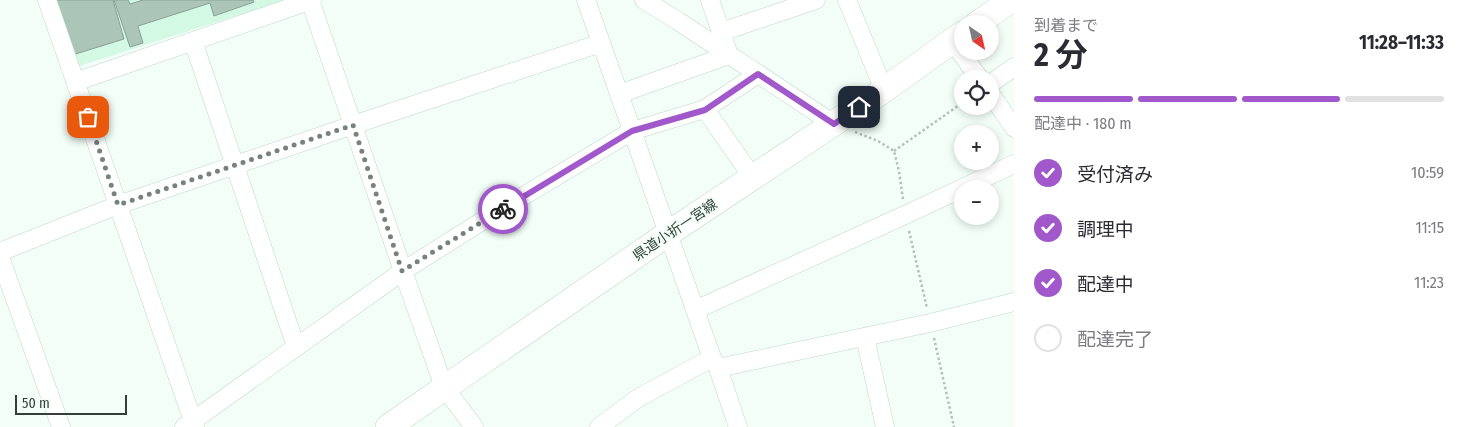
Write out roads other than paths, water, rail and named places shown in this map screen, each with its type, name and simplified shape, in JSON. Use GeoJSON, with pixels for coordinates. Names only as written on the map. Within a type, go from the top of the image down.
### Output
{"type":"FeatureCollection","features":[{"type":"Feature","properties":{"kind":"main road"},"geometry":{"type":"LineString","coordinates":[[989,15],[1010,0]]}},
{"type":"Feature","properties":{"kind":"main road","name":"県道小折一宮線"},"geometry":{"type":"LineString","coordinates":[[388,427],[669,233],[884,90],[954,40]]}},
{"type":"Feature","properties":{"kind":"street"},"geometry":{"type":"LineString","coordinates":[[47,0],[118,205],[190,425],[402,271],[495,213],[632,131],[705,110],[758,74]]}},
{"type":"Feature","properties":{"kind":"street"},"geometry":{"type":"LineString","coordinates":[[75,82],[311,0],[402,271],[444,387],[474,427]]}},
{"type":"Feature","properties":{"kind":"street"},"geometry":{"type":"LineString","coordinates":[[586,0],[738,427]]}},
{"type":"Feature","properties":{"kind":"street"},"geometry":{"type":"LineString","coordinates":[[644,0],[834,124]]}},
{"type":"Feature","properties":{"kind":"street"},"geometry":{"type":"LineString","coordinates":[[710,0],[729,55]]}},
{"type":"Feature","properties":{"kind":"street"},"geometry":{"type":"LineString","coordinates":[[721,32],[816,0]]}},
{"type":"Feature","properties":{"kind":"street"},"geometry":{"type":"LineString","coordinates":[[848,0],[884,90]]}},
{"type":"Feature","properties":{"kind":"street"},"geometry":{"type":"LineString","coordinates":[[193,41],[296,347]]}},
{"type":"Feature","properties":{"kind":"street"},"geometry":{"type":"LineString","coordinates":[[0,252],[118,205],[601,43]]}},
{"type":"Feature","properties":{"kind":"street"},"geometry":{"type":"LineString","coordinates":[[619,94],[729,55]]}},
{"type":"Feature","properties":{"kind":"street"},"geometry":{"type":"LineString","coordinates":[[999,78],[1014,67]]}},
{"type":"Feature","properties":{"kind":"street"},"geometry":{"type":"LineString","coordinates":[[999,106],[1014,128]]}},
{"type":"Feature","properties":{"kind":"street"},"geometry":{"type":"LineString","coordinates":[[705,110],[753,178]]}},
{"type":"Feature","properties":{"kind":"street"},"geometry":{"type":"LineString","coordinates":[[695,310],[1014,164]]}},
{"type":"Feature","properties":{"kind":"street"},"geometry":{"type":"LineString","coordinates":[[0,257],[61,427]]}},
{"type":"Feature","properties":{"kind":"street"},"geometry":{"type":"LineString","coordinates":[[599,427],[638,398],[715,363],[865,337],[1014,302]]}},
{"type":"Feature","properties":{"kind":"street"},"geometry":{"type":"LineString","coordinates":[[865,337],[885,427]]}}]}
